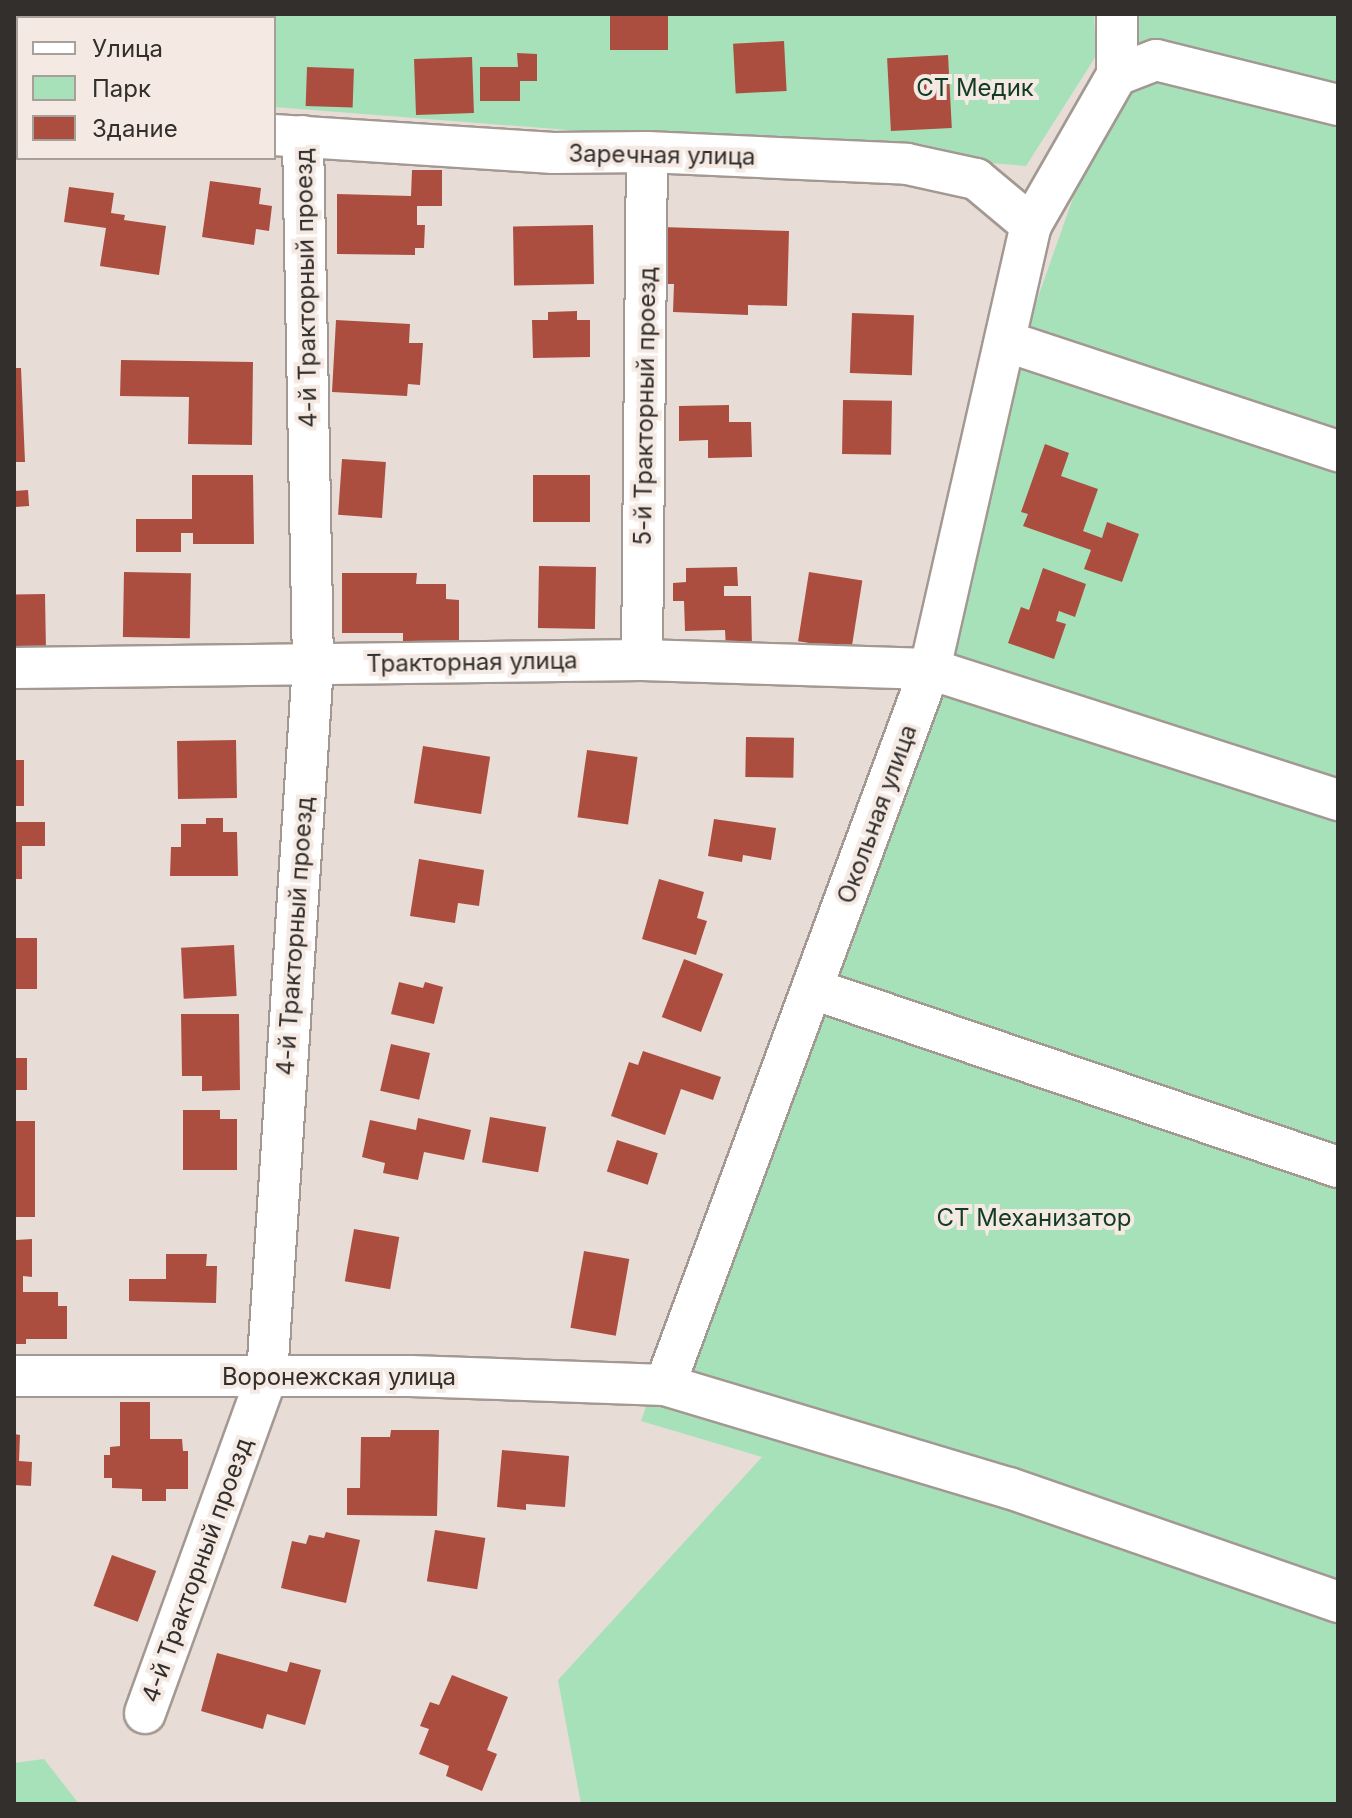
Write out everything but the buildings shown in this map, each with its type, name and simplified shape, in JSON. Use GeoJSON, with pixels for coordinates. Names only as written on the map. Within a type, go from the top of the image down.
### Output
{"type":"FeatureCollection","features":[{"type":"Feature","properties":{"kind":"street"},"geometry":{"type":"LineString","coordinates":[[1117,14],[1117,75],[1156,60],[1338,105]]}},
{"type":"Feature","properties":{"kind":"street","name":"Окольная улица"},"geometry":{"type":"LineString","coordinates":[[665,1385],[930,669],[1031,225],[1117,75]]}},
{"type":"Feature","properties":{"kind":"street","name":"Заречная улица"},"geometry":{"type":"LineString","coordinates":[[288,136],[553,153],[647,152],[907,164],[976,179],[1031,225]]}},
{"type":"Feature","properties":{"kind":"street","name":"4-й Тракторный проезд"},"geometry":{"type":"LineString","coordinates":[[145,1713],[267,1376],[313,664],[288,136]]}},
{"type":"Feature","properties":{"kind":"street","name":"5-й Тракторный проезд"},"geometry":{"type":"LineString","coordinates":[[642,660],[647,152]]}},
{"type":"Feature","properties":{"kind":"street"},"geometry":{"type":"LineString","coordinates":[[1005,341],[1338,451]]}},
{"type":"Feature","properties":{"kind":"street","name":"Тракторная улица"},"geometry":{"type":"LineString","coordinates":[[14,668],[642,660],[930,669],[1338,800]]}},
{"type":"Feature","properties":{"kind":"street"},"geometry":{"type":"LineString","coordinates":[[813,989],[1338,1167]]}},
{"type":"Feature","properties":{"kind":"street","name":"Воронежская улица"},"geometry":{"type":"LineString","coordinates":[[14,1376],[410,1376],[665,1385],[1009,1488],[1338,1602]]}},
{"type":"Feature","properties":{"kind":"green space","name":"СТ Медик"},"geometry":{"type":"Polygon","coordinates":[[[14,14],[1094,14],[1096,56],[1026,166],[276,107],[276,16],[16,16],[14,83],[14,14]]]}},
{"type":"Feature","properties":{"kind":"green space","name":"СТ Механизатор"},"geometry":{"type":"Polygon","coordinates":[[[1138,14],[1338,14],[1338,1804],[581,1804],[558,1680],[762,1457],[641,1421],[1138,14]]]}},
{"type":"Feature","properties":{"kind":"green space"},"geometry":{"type":"Polygon","coordinates":[[[44,1759],[79,1804],[14,1804],[14,1763],[44,1759]]]}}]}
